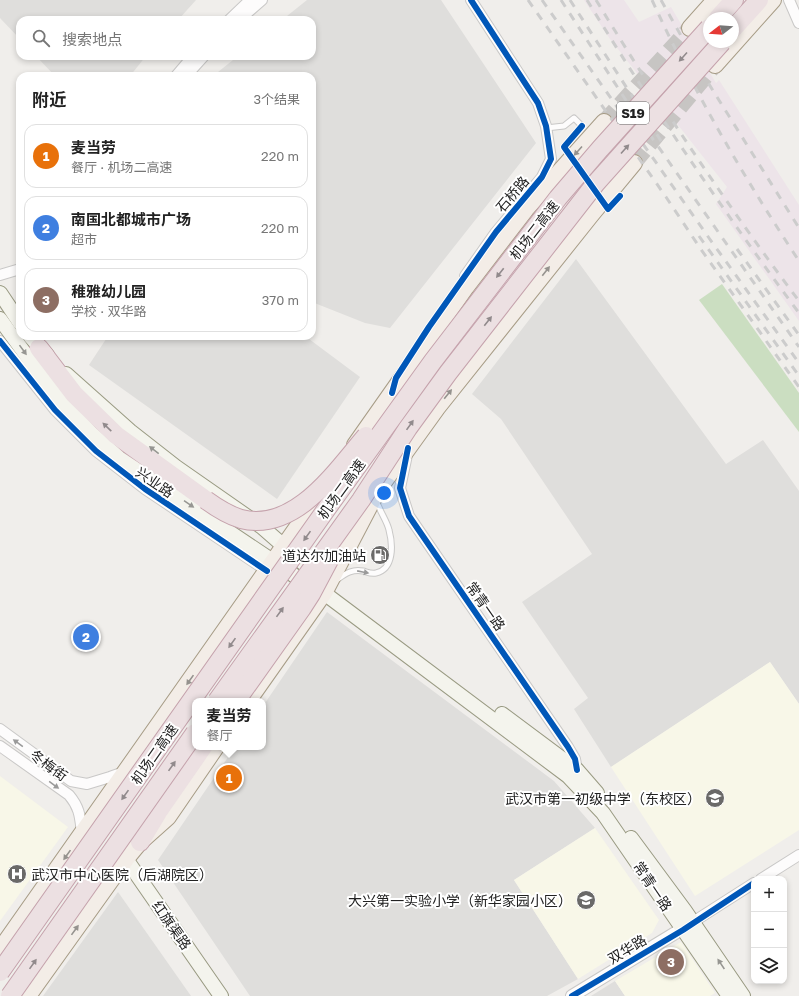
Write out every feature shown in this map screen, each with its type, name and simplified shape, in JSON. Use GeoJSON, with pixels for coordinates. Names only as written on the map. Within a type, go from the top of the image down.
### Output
{"type":"FeatureCollection","features":[{"type":"Feature","properties":{"kind":"highway"},"geometry":{"type":"LineString","coordinates":[[723,12],[734,0]]}},
{"type":"Feature","properties":{"kind":"highway"},"geometry":{"type":"LineString","coordinates":[[739,22],[759,0]]}},
{"type":"Feature","properties":{"kind":"highway","name":"机场二高速"},"geometry":{"type":"LineString","coordinates":[[193,698],[433,361],[558,198],[703,35]]}},
{"type":"Feature","properties":{"kind":"highway","name":"机场二高速"},"geometry":{"type":"LineString","coordinates":[[220,698],[361,500],[408,428],[448,373],[573,211],[615,161],[717,48]]}},
{"type":"Feature","properties":{"kind":"highway"},"geometry":{"type":"LineString","coordinates":[[35,342],[74,394],[116,435],[223,512],[241,518],[258,521],[274,518],[291,512],[307,501],[326,483],[373,427],[433,361]]}},
{"type":"Feature","properties":{"kind":"highway"},"geometry":{"type":"LineString","coordinates":[[238,698],[311,594],[361,500]]}},
{"type":"Feature","properties":{"kind":"highway","name":"机场二高速"},"geometry":{"type":"LineString","coordinates":[[0,972],[192,700]]}},
{"type":"Feature","properties":{"kind":"highway","name":"机场二高速"},"geometry":{"type":"LineString","coordinates":[[10,996],[192,737]]}},
{"type":"Feature","properties":{"kind":"highway"},"geometry":{"type":"LineString","coordinates":[[140,842],[158,812],[201,750]]}},
{"type":"Feature","properties":{"kind":"main road"},"geometry":{"type":"LineString","coordinates":[[690,28],[715,0]]}},
{"type":"Feature","properties":{"kind":"main road"},"geometry":{"type":"LineString","coordinates":[[715,65],[773,0]]}},
{"type":"Feature","properties":{"kind":"main road"},"geometry":{"type":"LineString","coordinates":[[0,950],[466,287],[526,209],[604,122]]}},
{"type":"Feature","properties":{"kind":"main road"},"geometry":{"type":"LineString","coordinates":[[250,698],[326,589],[378,490],[408,448],[437,408],[634,163]]}},
{"type":"Feature","properties":{"kind":"main road"},"geometry":{"type":"LineString","coordinates":[[1,295],[16,317]]}},
{"type":"Feature","properties":{"kind":"main road","name":"兴业路"},"geometry":{"type":"LineString","coordinates":[[1,322],[68,408],[91,433],[119,458],[271,566],[326,589]]}},
{"type":"Feature","properties":{"kind":"main road","name":"兴业路"},"geometry":{"type":"LineString","coordinates":[[35,342],[70,379],[130,430],[176,467],[251,519],[285,546],[326,589]]}},
{"type":"Feature","properties":{"kind":"main road","name":"常青一路"},"geometry":{"type":"LineString","coordinates":[[326,589],[577,770],[610,809],[688,926],[728,996]]}},
{"type":"Feature","properties":{"kind":"main road","name":"常青一路"},"geometry":{"type":"LineString","coordinates":[[326,589],[568,776],[603,813],[743,996]]}},
{"type":"Feature","properties":{"kind":"main road"},"geometry":{"type":"LineString","coordinates":[[28,996],[126,859],[140,842],[168,817],[214,750]]}},
{"type":"Feature","properties":{"kind":"main road","name":"红旗渠路"},"geometry":{"type":"LineString","coordinates":[[95,815],[221,996]]}},
{"type":"Feature","properties":{"kind":"street"},"geometry":{"type":"LineString","coordinates":[[233,16],[250,0]]}},
{"type":"Feature","properties":{"kind":"street"},"geometry":{"type":"LineString","coordinates":[[244,16],[262,0]]}},
{"type":"Feature","properties":{"kind":"street","name":"石桥路"},"geometry":{"type":"LineString","coordinates":[[392,393],[396,378],[482,251],[542,177],[551,160],[546,128],[538,103],[471,0]]}},
{"type":"Feature","properties":{"kind":"street"},"geometry":{"type":"LineString","coordinates":[[789,0],[799,23]]}},
{"type":"Feature","properties":{"kind":"street"},"geometry":{"type":"LineString","coordinates":[[179,72],[190,60]]}},
{"type":"Feature","properties":{"kind":"street"},"geometry":{"type":"LineString","coordinates":[[190,72],[200,60]]}},
{"type":"Feature","properties":{"kind":"street"},"geometry":{"type":"LineString","coordinates":[[0,275],[16,270]]}},
{"type":"Feature","properties":{"kind":"street"},"geometry":{"type":"LineString","coordinates":[[0,281],[1,295]]}},
{"type":"Feature","properties":{"kind":"street"},"geometry":{"type":"LineString","coordinates":[[1,322],[11,309]]}},
{"type":"Feature","properties":{"kind":"street"},"geometry":{"type":"LineString","coordinates":[[0,341],[55,410],[96,451],[145,489],[271,566]]}},
{"type":"Feature","properties":{"kind":"street","name":"常青一路"},"geometry":{"type":"LineString","coordinates":[[408,448],[400,488],[409,516],[568,747],[575,759],[577,770]]}},
{"type":"Feature","properties":{"kind":"street","name":"冬梅街"},"geometry":{"type":"LineString","coordinates":[[0,729],[71,781],[87,784],[126,771]]}},
{"type":"Feature","properties":{"kind":"street","name":"冬梅街"},"geometry":{"type":"LineString","coordinates":[[0,746],[69,795],[76,804],[80,816],[82,834]]}},
{"type":"Feature","properties":{"kind":"street"},"geometry":{"type":"LineString","coordinates":[[766,876],[799,855]]}},
{"type":"Feature","properties":{"kind":"street"},"geometry":{"type":"LineString","coordinates":[[688,926],[751,885]]}},
{"type":"Feature","properties":{"kind":"street","name":"双华路"},"geometry":{"type":"LineString","coordinates":[[572,996],[688,926]]}},
{"type":"Feature","properties":{"kind":"lane"},"geometry":{"type":"LineString","coordinates":[[546,128],[564,126],[574,118],[582,126]]}},
{"type":"Feature","properties":{"kind":"lane"},"geometry":{"type":"LineString","coordinates":[[326,589],[346,573],[356,570],[374,574],[388,564],[392,550],[391,540],[389,529],[376,502],[378,490]]}},
{"type":"Feature","properties":{"kind":"shaded area"},"geometry":{"type":"Polygon","coordinates":[[[0,0],[196,0],[182,16],[16,16],[16,35],[0,18],[0,0]]]}},
{"type":"Feature","properties":{"kind":"shaded area"},"geometry":{"type":"Polygon","coordinates":[[[307,0],[441,0],[536,143],[390,328],[365,323],[316,304],[316,72],[218,72],[233,60],[316,60],[316,16],[287,16],[307,0]]]}},
{"type":"Feature","properties":{"kind":"shaded area"},"geometry":{"type":"Polygon","coordinates":[[[584,0],[624,0],[639,22],[671,7],[716,83],[719,80],[799,205],[799,321],[716,204],[727,187],[610,39],[584,0]]]}},
{"type":"Feature","properties":{"kind":"shaded area"},"geometry":{"type":"Polygon","coordinates":[[[40,60],[143,60],[133,72],[51,72],[40,60]]]}},
{"type":"Feature","properties":{"kind":"shaded area"},"geometry":{"type":"Polygon","coordinates":[[[576,259],[726,464],[763,440],[799,491],[799,704],[770,662],[611,767],[574,709],[588,698],[522,602],[592,554],[501,419],[472,394],[576,259]]]}},
{"type":"Feature","properties":{"kind":"shaded area"},"geometry":{"type":"Polygon","coordinates":[[[105,340],[310,340],[360,377],[277,499],[89,365],[105,340]]]}},
{"type":"Feature","properties":{"kind":"shaded area"},"geometry":{"type":"Polygon","coordinates":[[[327,612],[554,781],[595,828],[514,880],[578,979],[547,996],[250,996],[158,860],[233,750],[266,750],[266,702],[327,612]]]}},
{"type":"Feature","properties":{"kind":"shaded area","name":"武汉市第一初级中学（东校区）"},"geometry":{"type":"Polygon","coordinates":[[[770,662],[799,704],[799,830],[695,896],[611,767],[770,662]]]}},
{"type":"Feature","properties":{"kind":"shaded area","name":"武汉市中心医院（后湖院区）"},"geometry":{"type":"Polygon","coordinates":[[[0,776],[68,827],[0,921],[0,776]]]}},
{"type":"Feature","properties":{"kind":"shaded area","name":"大兴第一实验小学（新华家园小区）"},"geometry":{"type":"Polygon","coordinates":[[[595,828],[659,920],[652,933],[578,979],[514,880],[595,828]]]}},
{"type":"Feature","properties":{"kind":"shaded area"},"geometry":{"type":"Polygon","coordinates":[[[118,892],[191,996],[43,996],[118,892]]]}},
{"type":"Feature","properties":{"kind":"shaded area"},"geometry":{"type":"Polygon","coordinates":[[[681,942],[715,993],[710,996],[625,996],[615,981],[681,942]]]}},
{"type":"Feature","properties":{"kind":"shaded area"},"geometry":{"type":"Polygon","coordinates":[[[615,981],[625,996],[591,996],[615,981]]]}},
{"type":"Feature","properties":{"kind":"green space"},"geometry":{"type":"Polygon","coordinates":[[[722,284],[799,393],[799,432],[699,300],[722,284]]]}},
{"type":"Feature","properties":{"kind":"tunnel"},"geometry":{"type":"LineString","coordinates":[[604,122],[690,28]]}},
{"type":"Feature","properties":{"kind":"tunnel"},"geometry":{"type":"LineString","coordinates":[[634,163],[715,65]]}},
{"type":"Feature","properties":{"kind":"railway"},"geometry":{"type":"LineString","coordinates":[[528,0],[700,248],[799,387]]}},
{"type":"Feature","properties":{"kind":"railway"},"geometry":{"type":"LineString","coordinates":[[542,0],[709,238],[799,363]]}},
{"type":"Feature","properties":{"kind":"railway"},"geometry":{"type":"LineString","coordinates":[[561,0],[629,105],[799,347]]}},
{"type":"Feature","properties":{"kind":"railway"},"geometry":{"type":"LineString","coordinates":[[570,0],[663,144]]}},
{"type":"Feature","properties":{"kind":"railway"},"geometry":{"type":"LineString","coordinates":[[587,0],[637,80],[690,159],[799,313]]}},
{"type":"Feature","properties":{"kind":"railway"},"geometry":{"type":"LineString","coordinates":[[596,0],[694,153],[745,228],[799,301]]}},
{"type":"Feature","properties":{"kind":"railway"},"geometry":{"type":"LineString","coordinates":[[652,0],[685,68],[720,133],[758,197],[799,261]]}},
{"type":"Feature","properties":{"kind":"railway"},"geometry":{"type":"LineString","coordinates":[[661,0],[702,73],[799,228]]}},
{"type":"Feature","properties":{"kind":"railway"},"geometry":{"type":"LineString","coordinates":[[699,236],[799,376]]}},
{"type":"Feature","properties":{"kind":"railway"},"geometry":{"type":"LineString","coordinates":[[737,249],[799,335]]}},
{"type":"Feature","properties":{"kind":"cycle path"},"geometry":{"type":"LineString","coordinates":[[392,393],[396,378],[429,327],[496,232],[542,177],[551,159],[546,126],[538,103],[471,0]]}},
{"type":"Feature","properties":{"kind":"cycle path"},"geometry":{"type":"LineString","coordinates":[[582,126],[564,147],[608,209],[620,196]]}},
{"type":"Feature","properties":{"kind":"cycle path"},"geometry":{"type":"LineString","coordinates":[[0,341],[55,410],[96,451],[145,489],[267,571]]}},
{"type":"Feature","properties":{"kind":"cycle path"},"geometry":{"type":"LineString","coordinates":[[408,448],[400,488],[409,516],[568,747],[575,759],[577,770]]}},
{"type":"Feature","properties":{"kind":"cycle path"},"geometry":{"type":"LineString","coordinates":[[572,996],[683,930],[751,885]]}},
{"type":"Feature","properties":{"kind":"place","name":"道达尔加油站"},"geometry":{"type":"Point","coordinates":[380,555]}},
{"type":"Feature","properties":{"kind":"place","name":"南国北都城市广场"},"geometry":{"type":"Point","coordinates":[86,637]}},
{"type":"Feature","properties":{"kind":"place","name":"麦当劳"},"geometry":{"type":"Point","coordinates":[229,778]}},
{"type":"Feature","properties":{"kind":"place","name":"武汉市第一初级中学（东校区）"},"geometry":{"type":"Point","coordinates":[715,798]}},
{"type":"Feature","properties":{"kind":"place","name":"武汉市中心医院（后湖院区）"},"geometry":{"type":"Point","coordinates":[17,874]}},
{"type":"Feature","properties":{"kind":"place","name":"大兴第一实验小学（新华家园小区）"},"geometry":{"type":"Point","coordinates":[586,900]}},
{"type":"Feature","properties":{"kind":"place","name":"稚雅幼儿园"},"geometry":{"type":"Point","coordinates":[671,962]}}]}
